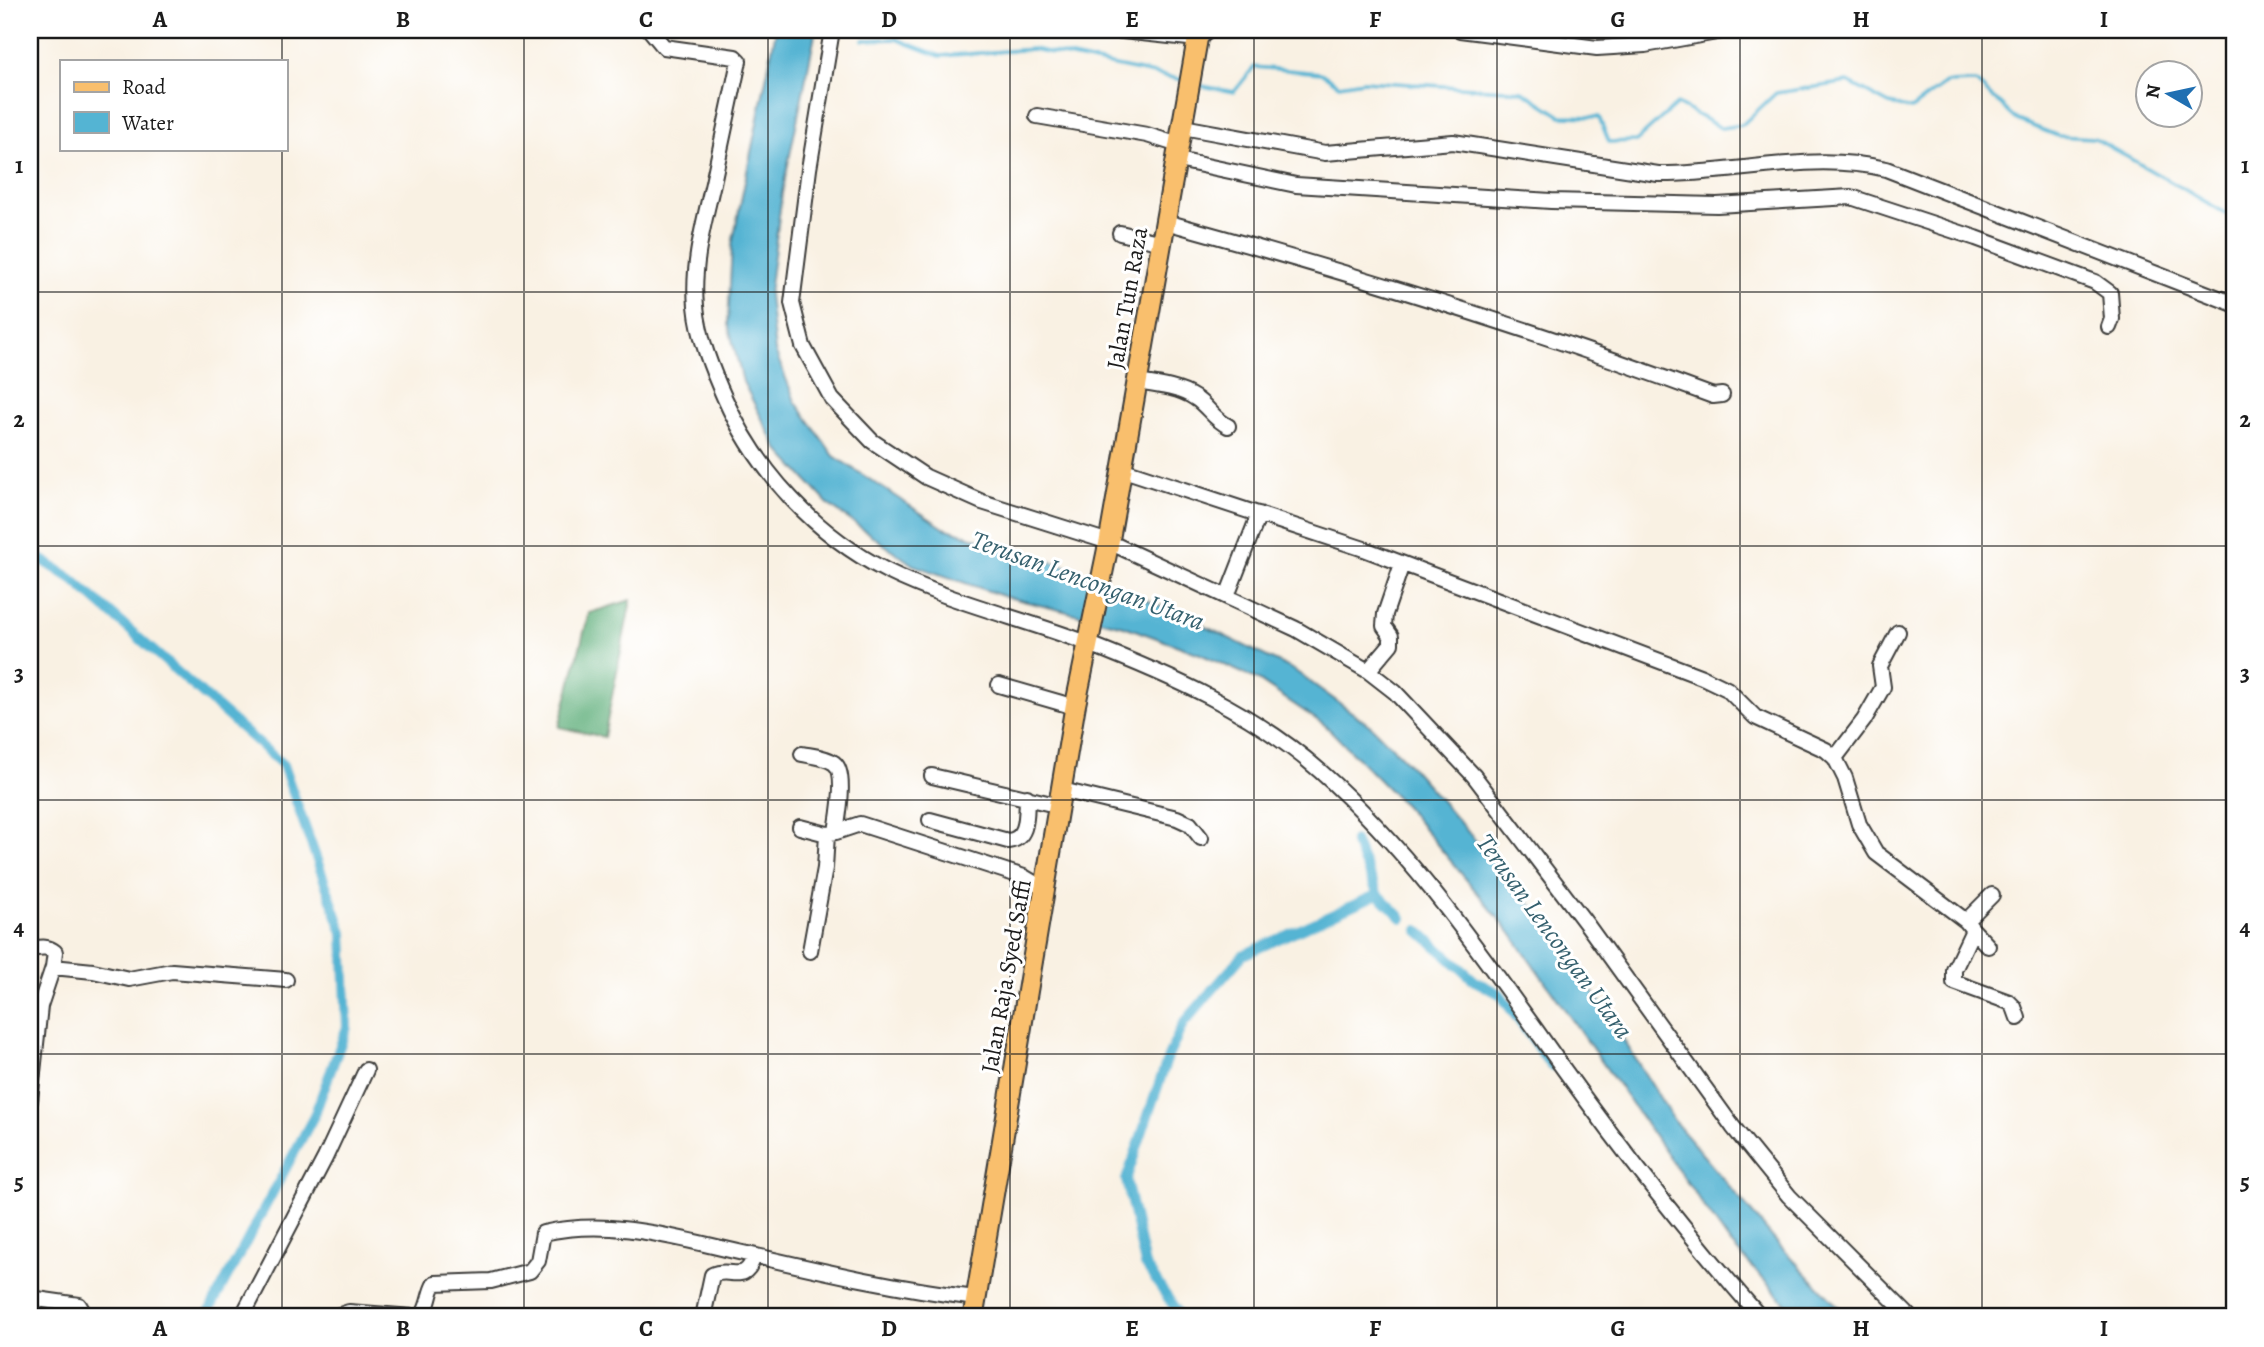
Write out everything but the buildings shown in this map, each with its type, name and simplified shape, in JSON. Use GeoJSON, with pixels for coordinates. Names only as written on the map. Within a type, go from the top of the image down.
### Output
{"type":"FeatureCollection","features":[{"type":"Feature","properties":{"kind":"main road","name":"Jalan Tun Raza"},"geometry":{"type":"LineString","coordinates":[[1088,641],[1109,542],[1193,68],[1202,33]]}},
{"type":"Feature","properties":{"kind":"main road","name":"Jalan Raja Syed Saffi"},"geometry":{"type":"LineString","coordinates":[[975,1308],[1088,641]]}},
{"type":"Feature","properties":{"kind":"street"},"geometry":{"type":"LineString","coordinates":[[651,30],[664,47],[700,50],[735,57],[738,61],[701,236],[696,306],[714,373],[738,427],[763,465],[809,517],[884,569],[942,594],[1088,641],[1229,705],[1265,726],[1359,808],[1411,861],[1492,967],[1613,1135],[1723,1276],[1760,1317]]}},
{"type":"Feature","properties":{"kind":"street"},"geometry":{"type":"LineString","coordinates":[[832,30],[809,169],[792,303],[800,339],[821,384],[866,435],[926,477],[982,502],[1109,542],[1227,596],[1296,629],[1368,671],[1395,692],[1474,776],[1588,926],[1733,1127],[1789,1196],[1910,1317]]}},
{"type":"Feature","properties":{"kind":"street"},"geometry":{"type":"LineString","coordinates":[[1113,30],[1202,33]]}},
{"type":"Feature","properties":{"kind":"street"},"geometry":{"type":"LineString","coordinates":[[1460,30],[1553,35],[1597,48],[1616,48],[1728,30]]}},
{"type":"Feature","properties":{"kind":"street"},"geometry":{"type":"LineString","coordinates":[[1037,116],[1147,135],[1296,185],[1551,201],[1717,205],[1851,197],[1976,238],[2095,282],[2110,293],[2109,327]]}},
{"type":"Feature","properties":{"kind":"street"},"geometry":{"type":"LineString","coordinates":[[1180,144],[1355,153],[1426,142],[1453,142],[1658,174],[1688,175],[1816,162],[1859,163],[1886,169],[2234,304]]}},
{"type":"Feature","properties":{"kind":"street"},"geometry":{"type":"LineString","coordinates":[[1166,222],[1331,268],[1600,354],[1713,396],[1722,396]]}},
{"type":"Feature","properties":{"kind":"street"},"geometry":{"type":"LineString","coordinates":[[1120,233],[1162,243]]}},
{"type":"Feature","properties":{"kind":"street"},"geometry":{"type":"LineString","coordinates":[[1136,382],[1176,389],[1195,398],[1216,421],[1228,426]]}},
{"type":"Feature","properties":{"kind":"street"},"geometry":{"type":"LineString","coordinates":[[1121,469],[1402,564],[1702,677],[1727,689],[1755,717],[1817,744],[1835,758],[1845,778],[1859,824],[1876,853],[1970,926],[1988,946]]}},
{"type":"Feature","properties":{"kind":"street"},"geometry":{"type":"LineString","coordinates":[[1227,596],[1259,514]]}},
{"type":"Feature","properties":{"kind":"street"},"geometry":{"type":"LineString","coordinates":[[1368,671],[1391,644],[1391,636],[1384,626],[1385,614],[1402,564]]}},
{"type":"Feature","properties":{"kind":"street"},"geometry":{"type":"LineString","coordinates":[[1835,758],[1864,720],[1883,687],[1880,666],[1898,632]]}},
{"type":"Feature","properties":{"kind":"street"},"geometry":{"type":"LineString","coordinates":[[999,685],[1075,707]]}},
{"type":"Feature","properties":{"kind":"street"},"geometry":{"type":"LineString","coordinates":[[802,754],[833,762],[839,768],[841,785],[810,951]]}},
{"type":"Feature","properties":{"kind":"street"},"geometry":{"type":"LineString","coordinates":[[932,776],[1027,797],[1061,798],[1158,812],[1190,824],[1201,838]]}},
{"type":"Feature","properties":{"kind":"street"},"geometry":{"type":"LineString","coordinates":[[930,820],[1008,841],[1017,840],[1022,835],[1027,797]]}},
{"type":"Feature","properties":{"kind":"street"},"geometry":{"type":"LineString","coordinates":[[800,827],[831,833],[860,824],[1024,877],[1046,890]]}},
{"type":"Feature","properties":{"kind":"street"},"geometry":{"type":"LineString","coordinates":[[1992,895],[1970,926],[1954,970],[1954,982],[2008,1002],[2014,1007],[2018,1018]]}},
{"type":"Feature","properties":{"kind":"street"},"geometry":{"type":"LineString","coordinates":[[30,949],[45,947],[55,952],[40,1006],[30,1101]]}},
{"type":"Feature","properties":{"kind":"street"},"geometry":{"type":"LineString","coordinates":[[53,967],[93,971],[129,979],[172,971],[286,980]]}},
{"type":"Feature","properties":{"kind":"street"},"geometry":{"type":"LineString","coordinates":[[242,1317],[326,1158],[366,1070]]}},
{"type":"Feature","properties":{"kind":"street"},"geometry":{"type":"LineString","coordinates":[[421,1317],[427,1311],[428,1295],[435,1283],[491,1281],[530,1271],[538,1261],[543,1233],[578,1226],[652,1231],[904,1288],[975,1308]]}},
{"type":"Feature","properties":{"kind":"street"},"geometry":{"type":"LineString","coordinates":[[703,1317],[712,1275],[719,1272],[744,1272],[751,1267],[754,1256]]}},
{"type":"Feature","properties":{"kind":"street"},"geometry":{"type":"LineString","coordinates":[[30,1298],[79,1305],[86,1317]]}},
{"type":"Feature","properties":{"kind":"street"},"geometry":{"type":"LineString","coordinates":[[334,1317],[349,1312],[413,1317]]}},
{"type":"Feature","properties":{"kind":"green space"},"geometry":{"type":"Polygon","coordinates":[[[631,600],[604,737],[559,727],[589,613],[631,600]]]}},
{"type":"Feature","properties":{"kind":"water","name":"Terusan Lencongan Utara"},"geometry":{"type":"Polygon","coordinates":[[[776,30],[816,30],[782,193],[769,294],[775,351],[795,401],[834,456],[944,528],[1068,567],[1182,615],[1294,670],[1372,727],[1410,765],[1560,938],[1675,1122],[1779,1245],[1848,1317],[1798,1317],[1730,1243],[1510,932],[1405,806],[1326,726],[1258,680],[1200,654],[1124,626],[1003,596],[913,565],[829,505],[777,448],[743,382],[728,324],[732,245],[776,30]]]}},
{"type":"Feature","properties":{"kind":"waterway"},"geometry":{"type":"LineString","coordinates":[[863,40],[896,39],[940,56],[1033,49],[1183,80]]}},
{"type":"Feature","properties":{"kind":"waterway"},"geometry":{"type":"LineString","coordinates":[[1197,85],[1234,92],[1254,67],[1321,73],[1339,85],[1363,81],[1522,91],[1561,116],[1599,117],[1609,142],[1636,141],[1677,104],[1721,128],[1742,125],[1776,93],[1848,82],[1889,104],[1911,109],[1946,83],[1976,82],[2017,120],[2058,136],[2094,138],[2234,218]]}},
{"type":"Feature","properties":{"kind":"waterway"},"geometry":{"type":"LineString","coordinates":[[30,552],[72,579],[283,765],[343,933],[347,1027],[314,1116],[206,1317]]}},
{"type":"Feature","properties":{"kind":"waterway"},"geometry":{"type":"LineString","coordinates":[[1354,841],[1378,894]]}},
{"type":"Feature","properties":{"kind":"waterway"},"geometry":{"type":"LineString","coordinates":[[1181,1317],[1145,1265],[1126,1180],[1168,1057],[1183,1024],[1243,955],[1378,894],[1402,918]]}},
{"type":"Feature","properties":{"kind":"waterway"},"geometry":{"type":"LineString","coordinates":[[1418,930],[1475,981],[1500,994],[1551,1066]]}}]}
